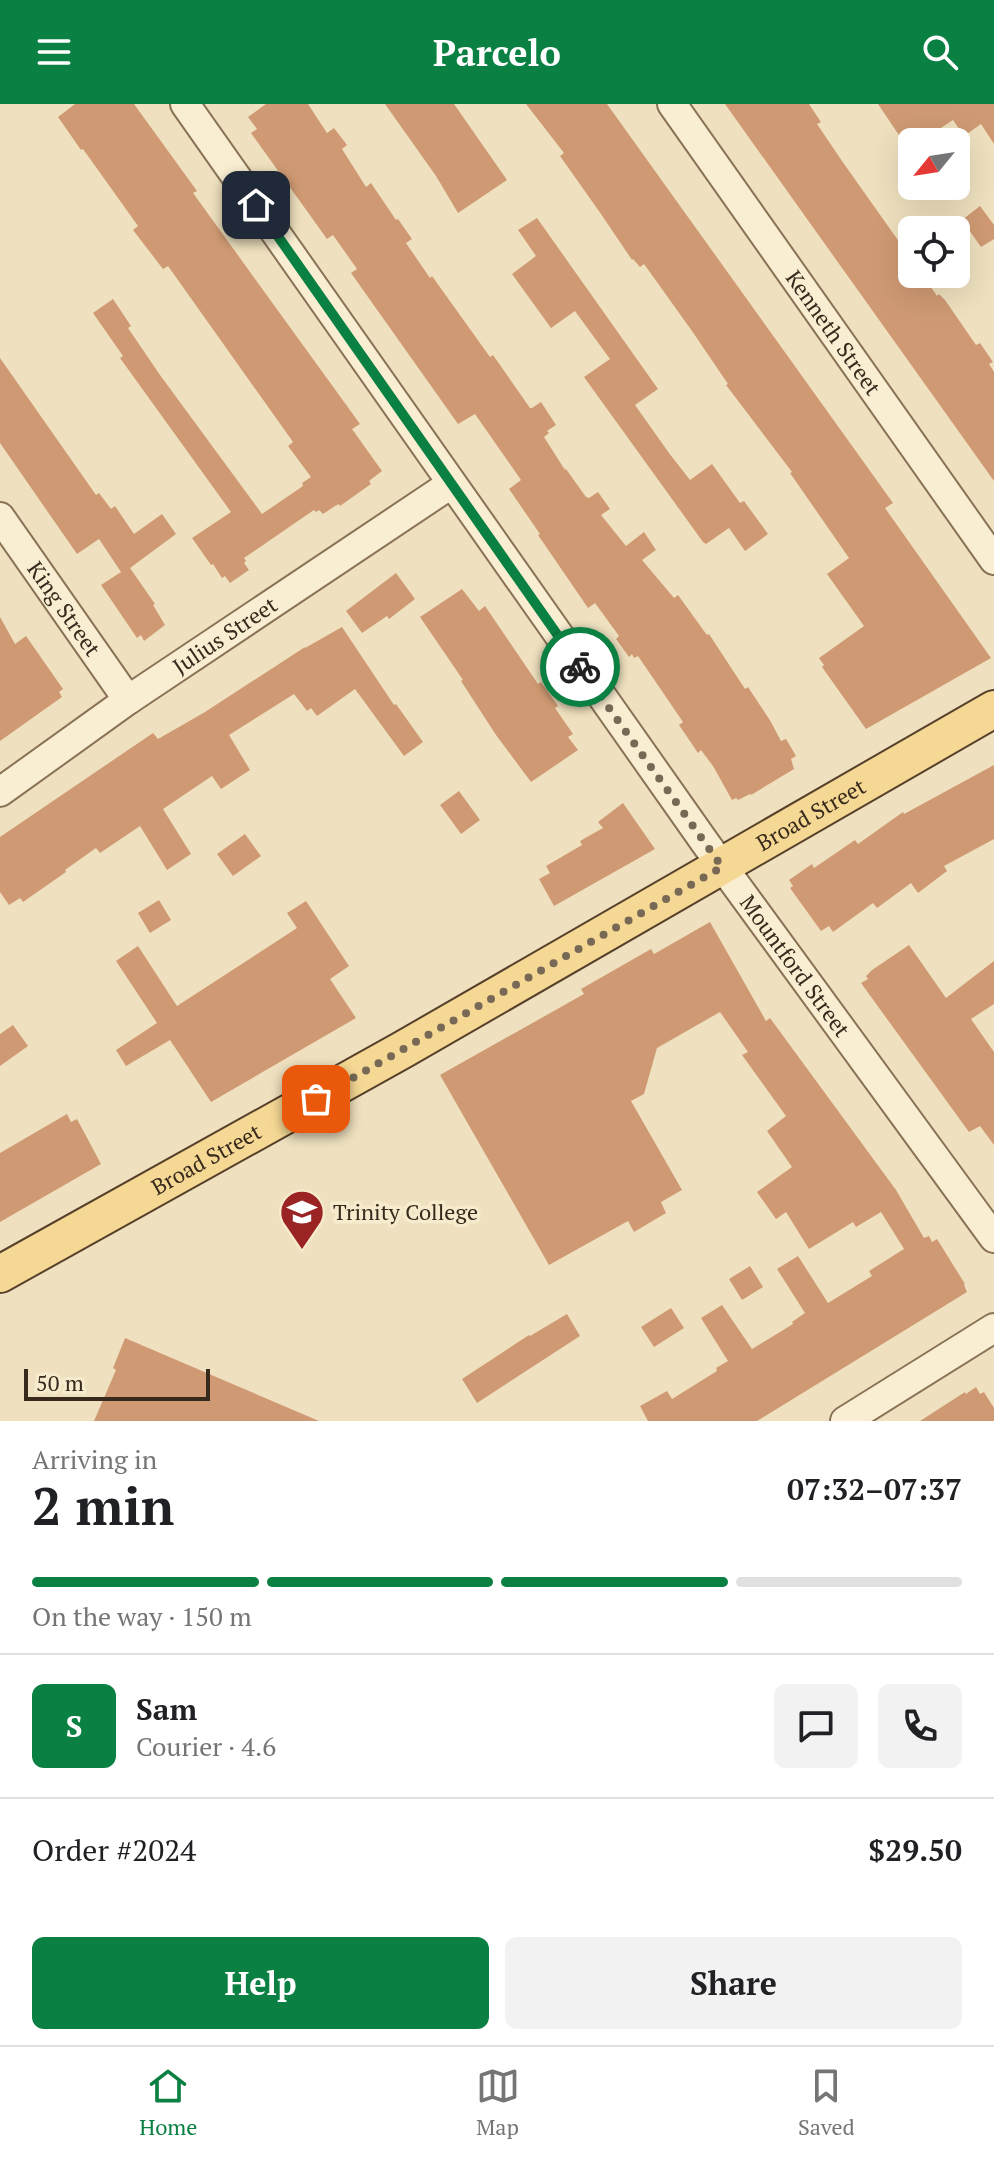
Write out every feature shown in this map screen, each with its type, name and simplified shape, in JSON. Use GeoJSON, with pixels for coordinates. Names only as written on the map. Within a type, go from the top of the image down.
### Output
{"type":"FeatureCollection","features":[{"type":"Feature","properties":{"kind":"main road","name":"Broad Street"},"geometry":{"type":"LineString","coordinates":[[0,1274],[355,1077],[994,709]]}},
{"type":"Feature","properties":{"kind":"street","name":"Mountford Street"},"geometry":{"type":"LineString","coordinates":[[185,104],[722,867],[994,1238]]}},
{"type":"Feature","properties":{"kind":"street","name":"Kenneth Street"},"geometry":{"type":"LineString","coordinates":[[672,104],[994,560]]}},
{"type":"Feature","properties":{"kind":"street","name":"Julius Street"},"geometry":{"type":"LineString","coordinates":[[0,792],[128,700],[451,484]]}},
{"type":"Feature","properties":{"kind":"street","name":"King Street"},"geometry":{"type":"LineString","coordinates":[[0,517],[128,700]]}},
{"type":"Feature","properties":{"kind":"street"},"geometry":{"type":"LineString","coordinates":[[845,1421],[994,1328]]}},
{"type":"Feature","properties":{"kind":"building"},"geometry":{"type":"Polygon","coordinates":[[[75,104],[134,104],[197,191],[193,193],[360,424],[352,429],[382,471],[369,481],[371,484],[340,506],[323,514],[314,510],[244,558],[249,570],[230,583],[211,565],[192,538],[231,512],[120,358],[123,356],[93,313],[113,299],[131,326],[128,328],[160,375],[262,514],[311,477],[288,446],[293,442],[168,266],[163,269],[133,230],[138,226],[58,117],[75,104]]]}},
{"type":"Feature","properties":{"kind":"building"},"geometry":{"type":"Polygon","coordinates":[[[266,104],[308,104],[327,133],[334,128],[347,145],[342,149],[366,187],[371,183],[412,239],[406,243],[430,278],[432,276],[490,357],[493,355],[530,408],[541,402],[556,425],[544,437],[565,470],[586,497],[598,492],[610,509],[601,515],[626,546],[644,532],[656,550],[642,560],[674,598],[678,595],[709,634],[745,689],[748,687],[781,741],[786,739],[796,756],[791,759],[794,769],[751,795],[732,800],[713,766],[701,750],[698,753],[679,725],[683,722],[638,656],[634,658],[632,654],[629,657],[616,639],[619,636],[595,603],[588,608],[538,535],[509,489],[521,480],[475,414],[458,424],[351,273],[357,269],[333,235],[327,239],[251,133],[257,129],[248,117],[266,104]]]}},
{"type":"Feature","properties":{"kind":"building"},"geometry":{"type":"Polygon","coordinates":[[[385,104],[454,104],[507,180],[458,213],[385,104]]]}},
{"type":"Feature","properties":{"kind":"building"},"geometry":{"type":"Polygon","coordinates":[[[526,104],[607,104],[893,503],[885,508],[991,658],[866,729],[822,667],[824,665],[819,658],[864,626],[827,574],[849,558],[792,472],[726,385],[644,264],[640,267],[632,260],[560,156],[564,153],[526,104]]]}},
{"type":"Feature","properties":{"kind":"building"},"geometry":{"type":"Polygon","coordinates":[[[725,104],[809,104],[821,122],[817,124],[898,240],[898,288],[932,288],[945,300],[976,345],[980,343],[993,362],[989,364],[994,372],[994,481],[725,104]]]}},
{"type":"Feature","properties":{"kind":"building"},"geometry":{"type":"Polygon","coordinates":[[[878,104],[994,104],[994,144],[981,124],[970,132],[970,128],[958,128],[953,120],[941,128],[898,128],[898,134],[878,104]]]}},
{"type":"Feature","properties":{"kind":"building"},"geometry":{"type":"Polygon","coordinates":[[[980,206],[994,225],[994,239],[981,247],[970,231],[970,216],[967,216],[980,206]]]}},
{"type":"Feature","properties":{"kind":"building"},"geometry":{"type":"Polygon","coordinates":[[[537,218],[658,389],[635,405],[669,453],[690,480],[712,464],[740,503],[744,501],[768,534],[745,551],[729,528],[706,544],[703,542],[584,377],[610,359],[575,311],[551,328],[512,274],[536,256],[518,230],[537,218]]]}},
{"type":"Feature","properties":{"kind":"building"},"geometry":{"type":"Polygon","coordinates":[[[0,358],[96,495],[99,493],[111,509],[115,506],[134,534],[162,514],[176,534],[130,568],[155,604],[165,625],[144,641],[141,635],[137,638],[101,585],[121,572],[99,539],[77,554],[0,443],[0,358]]]}},
{"type":"Feature","properties":{"kind":"building"},"geometry":{"type":"Polygon","coordinates":[[[396,573],[415,599],[389,619],[387,616],[362,633],[346,611],[396,573]]]}},
{"type":"Feature","properties":{"kind":"building"},"geometry":{"type":"Polygon","coordinates":[[[462,589],[479,611],[485,606],[538,684],[541,682],[558,706],[555,708],[573,734],[568,737],[578,750],[531,782],[496,735],[420,617],[462,589]]]}},
{"type":"Feature","properties":{"kind":"building"},"geometry":{"type":"Polygon","coordinates":[[[0,617],[15,644],[26,636],[63,689],[59,692],[62,697],[0,741],[0,617]]]}},
{"type":"Feature","properties":{"kind":"building"},"geometry":{"type":"Polygon","coordinates":[[[342,627],[394,705],[423,742],[404,756],[355,689],[317,716],[311,708],[307,711],[294,694],[229,735],[250,770],[221,789],[212,776],[163,809],[191,854],[167,870],[140,826],[100,853],[96,848],[23,902],[20,898],[9,905],[0,892],[0,837],[153,733],[158,739],[342,627]]]}},
{"type":"Feature","properties":{"kind":"building"},"geometry":{"type":"Polygon","coordinates":[[[994,765],[994,839],[944,866],[947,871],[918,893],[911,883],[877,908],[873,903],[833,932],[829,926],[821,931],[790,888],[793,886],[789,880],[812,864],[814,868],[855,840],[858,844],[903,812],[994,765]]]}},
{"type":"Feature","properties":{"kind":"building"},"geometry":{"type":"Polygon","coordinates":[[[459,791],[480,820],[461,834],[440,805],[459,791]]]}},
{"type":"Feature","properties":{"kind":"building"},"geometry":{"type":"Polygon","coordinates":[[[623,803],[655,849],[554,906],[539,879],[550,873],[546,866],[582,845],[580,841],[603,828],[598,822],[623,803]]]}},
{"type":"Feature","properties":{"kind":"building"},"geometry":{"type":"Polygon","coordinates":[[[245,834],[261,856],[233,876],[217,854],[245,834]]]}},
{"type":"Feature","properties":{"kind":"building"},"geometry":{"type":"Polygon","coordinates":[[[159,900],[171,920],[150,933],[138,913],[159,900]]]}},
{"type":"Feature","properties":{"kind":"building"},"geometry":{"type":"Polygon","coordinates":[[[306,901],[349,966],[330,979],[356,1018],[211,1102],[170,1040],[126,1066],[116,1050],[157,1023],[116,961],[138,946],[177,1006],[297,928],[287,913],[306,901]]]}},
{"type":"Feature","properties":{"kind":"building"},"geometry":{"type":"Polygon","coordinates":[[[710,922],[766,1021],[770,1018],[896,1190],[924,1238],[929,1236],[932,1242],[937,1239],[967,1292],[757,1421],[648,1421],[640,1406],[667,1391],[672,1399],[728,1361],[701,1318],[722,1305],[752,1349],[805,1313],[777,1269],[798,1256],[828,1303],[872,1276],[869,1271],[904,1249],[881,1212],[856,1227],[853,1222],[809,1249],[786,1212],[776,1219],[757,1192],[792,1167],[767,1131],[786,1116],[742,1055],[748,1052],[720,1012],[657,1048],[644,1094],[631,1101],[682,1190],[661,1202],[666,1213],[634,1232],[628,1221],[549,1265],[440,1075],[584,994],[581,989],[651,949],[654,954],[710,922]]]}},
{"type":"Feature","properties":{"kind":"building"},"geometry":{"type":"Polygon","coordinates":[[[909,945],[946,998],[994,961],[994,1004],[971,1019],[994,1052],[994,1145],[980,1126],[969,1132],[861,983],[868,979],[866,976],[872,970],[909,945]]]}},
{"type":"Feature","properties":{"kind":"building"},"geometry":{"type":"Polygon","coordinates":[[[13,1025],[28,1046],[0,1066],[0,1034],[13,1025]]]}},
{"type":"Feature","properties":{"kind":"building"},"geometry":{"type":"Polygon","coordinates":[[[67,1114],[71,1122],[77,1119],[101,1164],[0,1222],[0,1153],[67,1114]]]}},
{"type":"Feature","properties":{"kind":"building"},"geometry":{"type":"Polygon","coordinates":[[[750,1266],[763,1287],[742,1300],[729,1279],[750,1266]]]}},
{"type":"Feature","properties":{"kind":"building"},"geometry":{"type":"Polygon","coordinates":[[[671,1308],[684,1328],[654,1347],[641,1327],[671,1308]]]}},
{"type":"Feature","properties":{"kind":"building"},"geometry":{"type":"Polygon","coordinates":[[[567,1314],[580,1336],[477,1403],[462,1379],[567,1314]]]}},
{"type":"Feature","properties":{"kind":"building"},"geometry":{"type":"Polygon","coordinates":[[[125,1338],[319,1421],[94,1421],[116,1370],[113,1368],[125,1338]]]}},
{"type":"Feature","properties":{"kind":"building"},"geometry":{"type":"Polygon","coordinates":[[[976,1387],[980,1394],[984,1392],[994,1408],[994,1421],[920,1421],[965,1392],[976,1387]]]}},
{"type":"Feature","properties":{"kind":"way so far"},"geometry":{"type":"LineString","coordinates":[[316,1099],[722,867],[580,667]]}},
{"type":"Feature","properties":{"kind":"place","name":"Trinity College"},"geometry":{"type":"Point","coordinates":[302,1251]}},
{"type":"Feature","properties":{"kind":"route"},"geometry":{"type":"LineString","coordinates":[[256,205],[580,667]]}}]}
